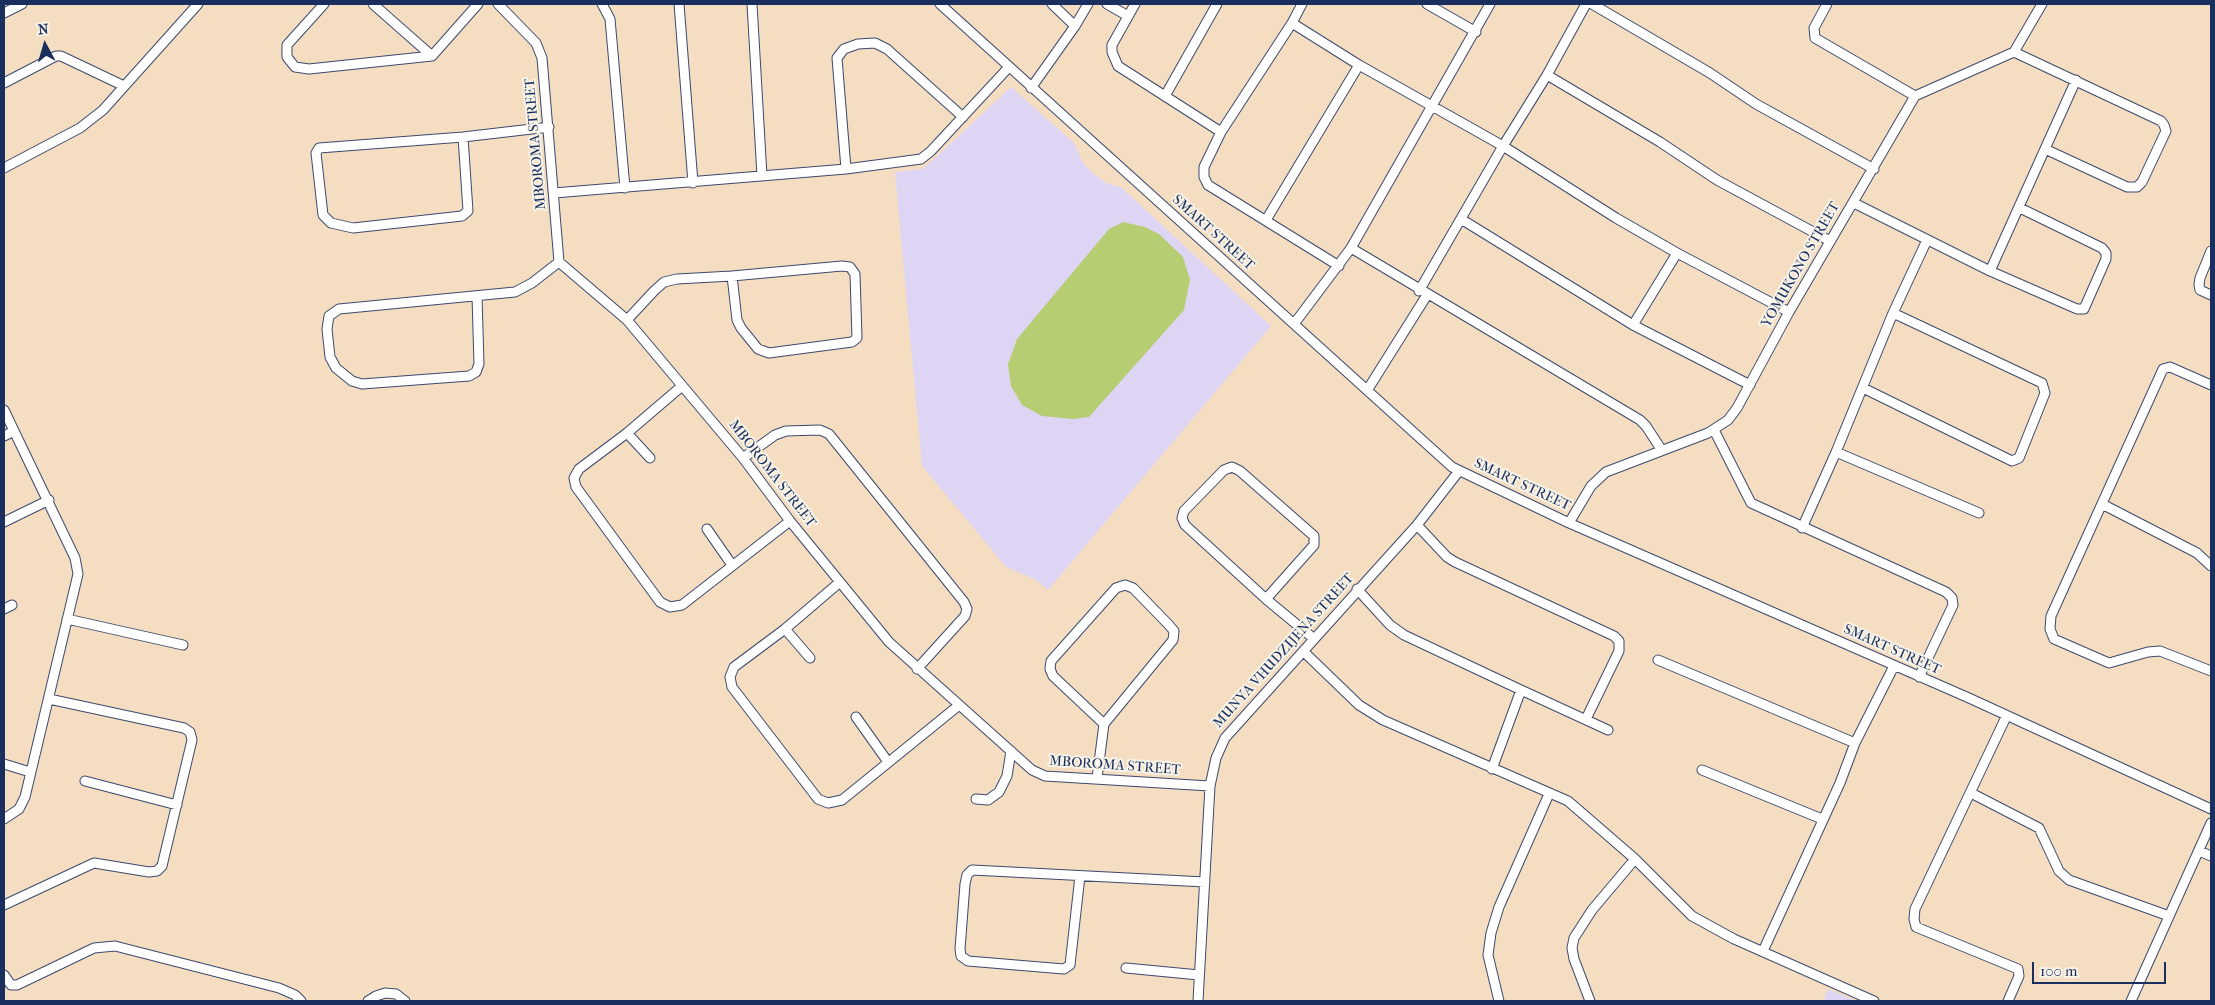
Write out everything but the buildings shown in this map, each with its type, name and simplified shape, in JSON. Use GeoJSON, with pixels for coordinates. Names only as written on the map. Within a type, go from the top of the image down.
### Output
{"type":"FeatureCollection","features":[{"type":"Feature","properties":{"kind":"street"},"geometry":{"type":"LineString","coordinates":[[4,13],[22,4]]}},
{"type":"Feature","properties":{"kind":"street"},"geometry":{"type":"LineString","coordinates":[[5,165],[80,128],[103,110],[198,4]]}},
{"type":"Feature","properties":{"kind":"street"},"geometry":{"type":"LineString","coordinates":[[324,4],[287,45],[287,57],[296,67],[309,69],[432,56],[478,4]]}},
{"type":"Feature","properties":{"kind":"street"},"geometry":{"type":"LineString","coordinates":[[373,4],[432,56]]}},
{"type":"Feature","properties":{"kind":"street","name":"MBOROMA STREET"},"geometry":{"type":"LineString","coordinates":[[498,4],[536,43],[542,58],[559,262],[626,320],[743,458],[790,521],[889,642],[958,706],[1032,770],[1045,776],[1210,786]]}},
{"type":"Feature","properties":{"kind":"street"},"geometry":{"type":"LineString","coordinates":[[602,4],[610,19],[625,188]]}},
{"type":"Feature","properties":{"kind":"street"},"geometry":{"type":"LineString","coordinates":[[679,4],[693,183]]}},
{"type":"Feature","properties":{"kind":"street"},"geometry":{"type":"LineString","coordinates":[[752,4],[762,176]]}},
{"type":"Feature","properties":{"kind":"street","name":"SMART STREET"},"geometry":{"type":"LineString","coordinates":[[940,4],[1031,88],[1459,471],[1569,523],[1919,677],[2211,809]]}},
{"type":"Feature","properties":{"kind":"street"},"geometry":{"type":"LineString","coordinates":[[1052,4],[1076,26]]}},
{"type":"Feature","properties":{"kind":"street"},"geometry":{"type":"LineString","coordinates":[[1031,88],[1076,26],[1088,4]]}},
{"type":"Feature","properties":{"kind":"street"},"geometry":{"type":"LineString","coordinates":[[1107,4],[1128,16]]}},
{"type":"Feature","properties":{"kind":"street"},"geometry":{"type":"LineString","coordinates":[[1135,4],[1112,45],[1113,58],[1118,66],[1221,132]]}},
{"type":"Feature","properties":{"kind":"street"},"geometry":{"type":"LineString","coordinates":[[1165,96],[1217,4]]}},
{"type":"Feature","properties":{"kind":"street"},"geometry":{"type":"LineString","coordinates":[[1302,4],[1292,23],[1221,132],[1204,167],[1204,178],[1208,184],[1339,266]]}},
{"type":"Feature","properties":{"kind":"street"},"geometry":{"type":"LineString","coordinates":[[1427,4],[1476,32]]}},
{"type":"Feature","properties":{"kind":"street"},"geometry":{"type":"LineString","coordinates":[[1294,324],[1339,266],[1476,32],[1490,4]]}},
{"type":"Feature","properties":{"kind":"street"},"geometry":{"type":"LineString","coordinates":[[1368,389],[1423,293],[1461,219],[1547,75],[1586,4]]}},
{"type":"Feature","properties":{"kind":"street"},"geometry":{"type":"LineString","coordinates":[[1592,4],[1710,73],[1756,104],[1874,170]]}},
{"type":"Feature","properties":{"kind":"street"},"geometry":{"type":"LineString","coordinates":[[1827,4],[1814,28],[1815,38],[1915,96],[2014,52],[2042,4]]}},
{"type":"Feature","properties":{"kind":"street"},"geometry":{"type":"LineString","coordinates":[[1292,23],[1359,65],[1503,146],[1616,218],[1677,254],[1790,312]]}},
{"type":"Feature","properties":{"kind":"street"},"geometry":{"type":"LineString","coordinates":[[846,168],[837,58],[844,49],[858,44],[875,43],[887,49],[963,117]]}},
{"type":"Feature","properties":{"kind":"street"},"geometry":{"type":"LineString","coordinates":[[2014,52],[2161,121],[2166,131],[2142,182],[2137,187],[2127,187],[2045,149]]}},
{"type":"Feature","properties":{"kind":"street"},"geometry":{"type":"LineString","coordinates":[[4,83],[56,56],[61,56],[124,86]]}},
{"type":"Feature","properties":{"kind":"street"},"geometry":{"type":"LineString","coordinates":[[1266,220],[1359,65]]}},
{"type":"Feature","properties":{"kind":"street"},"geometry":{"type":"LineString","coordinates":[[554,193],[693,183],[921,159],[931,151],[1009,67]]}},
{"type":"Feature","properties":{"kind":"street"},"geometry":{"type":"LineString","coordinates":[[1547,75],[1660,142],[1717,180],[1830,241]]}},
{"type":"Feature","properties":{"kind":"street"},"geometry":{"type":"LineString","coordinates":[[1990,270],[2020,208],[2076,80]]}},
{"type":"Feature","properties":{"kind":"street","name":"YOMUKONO STREET"},"geometry":{"type":"LineString","coordinates":[[1569,523],[1591,486],[1606,472],[1661,449],[1714,430],[1728,420],[1737,408],[1830,241],[1874,170],[1915,96]]}},
{"type":"Feature","properties":{"kind":"street"},"geometry":{"type":"LineString","coordinates":[[463,137],[468,211],[462,216],[353,228],[330,223],[323,214],[316,153],[319,148],[463,137],[549,127]]}},
{"type":"Feature","properties":{"kind":"street"},"geometry":{"type":"LineString","coordinates":[[1854,203],[1990,270],[2077,309],[2084,309],[2106,259],[2106,253],[2102,248],[2020,208]]}},
{"type":"Feature","properties":{"kind":"street"},"geometry":{"type":"LineString","coordinates":[[1461,219],[1633,325],[1750,385]]}},
{"type":"Feature","properties":{"kind":"street"},"geometry":{"type":"LineString","coordinates":[[1802,528],[1836,452],[1893,314],[1928,240]]}},
{"type":"Feature","properties":{"kind":"street"},"geometry":{"type":"LineString","coordinates":[[1350,248],[1640,420],[1661,449]]}},
{"type":"Feature","properties":{"kind":"street"},"geometry":{"type":"LineString","coordinates":[[2211,250],[2199,285],[2200,290],[2211,294]]}},
{"type":"Feature","properties":{"kind":"street"},"geometry":{"type":"LineString","coordinates":[[1633,325],[1677,254]]}},
{"type":"Feature","properties":{"kind":"street"},"geometry":{"type":"LineString","coordinates":[[477,296],[479,364],[476,372],[468,376],[362,384],[352,381],[336,368],[330,357],[327,329],[329,316],[339,310],[515,292],[524,289],[559,262]]}},
{"type":"Feature","properties":{"kind":"street"},"geometry":{"type":"LineString","coordinates":[[626,320],[664,282],[677,278],[732,276],[842,266],[850,267],[855,274],[857,338],[852,342],[770,353],[758,349],[737,320],[732,276]]}},
{"type":"Feature","properties":{"kind":"street"},"geometry":{"type":"LineString","coordinates":[[1863,388],[2012,460],[2019,458],[2045,393],[2042,383],[1893,314]]}},
{"type":"Feature","properties":{"kind":"street"},"geometry":{"type":"LineString","coordinates":[[2211,385],[2170,367],[2163,369],[2051,616],[2050,629],[2054,639],[2109,663],[2148,652],[2160,652],[2211,671]]}},
{"type":"Feature","properties":{"kind":"street"},"geometry":{"type":"LineString","coordinates":[[682,386],[627,433],[579,469],[574,478],[576,487],[660,602],[670,607],[682,604],[790,521]]}},
{"type":"Feature","properties":{"kind":"street"},"geometry":{"type":"LineString","coordinates":[[4,410],[49,500],[78,565],[78,574],[25,796],[19,809],[4,819]]}},
{"type":"Feature","properties":{"kind":"street"},"geometry":{"type":"LineString","coordinates":[[743,458],[776,435],[786,431],[820,430],[829,434],[964,602],[967,609],[965,616],[917,669]]}},
{"type":"Feature","properties":{"kind":"street"},"geometry":{"type":"LineString","coordinates":[[1714,430],[1751,504],[1946,592],[1952,598],[1953,605],[1919,677]]}},
{"type":"Feature","properties":{"kind":"street"},"geometry":{"type":"LineString","coordinates":[[4,436],[14,431]]}},
{"type":"Feature","properties":{"kind":"street"},"geometry":{"type":"LineString","coordinates":[[627,433],[650,458]]}},
{"type":"Feature","properties":{"kind":"street"},"geometry":{"type":"LineString","coordinates":[[1836,452],[1979,513]]}},
{"type":"Feature","properties":{"kind":"street"},"geometry":{"type":"LineString","coordinates":[[1266,600],[1314,545],[1314,536],[1240,471],[1232,467],[1224,470],[1184,511],[1182,518],[1185,525],[1266,600],[1313,638]]}},
{"type":"Feature","properties":{"kind":"street","name":"MUNYA VHUDZIJENA STREET"},"geometry":{"type":"LineString","coordinates":[[1198,1001],[1210,786],[1216,758],[1224,738],[1417,525],[1459,471]]}},
{"type":"Feature","properties":{"kind":"street"},"geometry":{"type":"LineString","coordinates":[[4,522],[49,500]]}},
{"type":"Feature","properties":{"kind":"street"},"geometry":{"type":"LineString","coordinates":[[2102,504],[2196,553],[2211,566]]}},
{"type":"Feature","properties":{"kind":"street"},"geometry":{"type":"LineString","coordinates":[[1417,525],[1447,557],[1455,562],[1614,636],[1619,641],[1619,651],[1586,719]]}},
{"type":"Feature","properties":{"kind":"street"},"geometry":{"type":"LineString","coordinates":[[707,530],[732,564]]}},
{"type":"Feature","properties":{"kind":"street"},"geometry":{"type":"LineString","coordinates":[[840,582],[785,629],[734,667],[730,677],[732,687],[818,799],[828,803],[842,800],[958,706]]}},
{"type":"Feature","properties":{"kind":"street"},"geometry":{"type":"LineString","coordinates":[[1097,778],[1104,724],[1174,640],[1174,631],[1168,624],[1133,588],[1125,585],[1116,588],[1051,661],[1050,669],[1053,676],[1104,724]]}},
{"type":"Feature","properties":{"kind":"street"},"geometry":{"type":"LineString","coordinates":[[1357,589],[1390,624],[1404,635],[1608,730]]}},
{"type":"Feature","properties":{"kind":"street"},"geometry":{"type":"LineString","coordinates":[[67,619],[182,645]]}},
{"type":"Feature","properties":{"kind":"street"},"geometry":{"type":"LineString","coordinates":[[785,629],[810,658]]}},
{"type":"Feature","properties":{"kind":"street"},"geometry":{"type":"LineString","coordinates":[[1303,651],[1359,705],[1375,715],[1410,733],[1549,794],[1559,795],[1568,801],[1635,859],[1689,914],[1734,939],[1874,1001]]}},
{"type":"Feature","properties":{"kind":"street"},"geometry":{"type":"LineString","coordinates":[[1658,660],[1855,743]]}},
{"type":"Feature","properties":{"kind":"street"},"geometry":{"type":"LineString","coordinates":[[1763,951],[1840,783],[1855,743],[1894,666]]}},
{"type":"Feature","properties":{"kind":"street"},"geometry":{"type":"LineString","coordinates":[[1492,768],[1521,690]]}},
{"type":"Feature","properties":{"kind":"street"},"geometry":{"type":"LineString","coordinates":[[4,905],[94,863],[149,872],[157,870],[162,866],[192,740],[190,732],[184,728],[49,699]]}},
{"type":"Feature","properties":{"kind":"street"},"geometry":{"type":"LineString","coordinates":[[2006,716],[1915,909],[1914,919],[1916,927],[2018,969],[2019,976],[2008,1001]]}},
{"type":"Feature","properties":{"kind":"street"},"geometry":{"type":"LineString","coordinates":[[856,717],[888,762]]}},
{"type":"Feature","properties":{"kind":"street"},"geometry":{"type":"LineString","coordinates":[[976,799],[988,800],[999,792],[1007,776],[1010,751]]}},
{"type":"Feature","properties":{"kind":"street"},"geometry":{"type":"LineString","coordinates":[[4,764],[30,772]]}},
{"type":"Feature","properties":{"kind":"street"},"geometry":{"type":"LineString","coordinates":[[1702,770],[1822,819]]}},
{"type":"Feature","properties":{"kind":"street"},"geometry":{"type":"LineString","coordinates":[[85,780],[177,805]]}},
{"type":"Feature","properties":{"kind":"street"},"geometry":{"type":"LineString","coordinates":[[1971,793],[2039,828],[2059,871],[2069,880],[2169,916]]}},
{"type":"Feature","properties":{"kind":"street"},"geometry":{"type":"LineString","coordinates":[[1500,1001],[1488,955],[1491,933],[1499,906],[1549,794]]}},
{"type":"Feature","properties":{"kind":"street"},"geometry":{"type":"LineString","coordinates":[[2131,1001],[2211,823]]}},
{"type":"Feature","properties":{"kind":"street"},"geometry":{"type":"LineString","coordinates":[[2199,851],[2211,856]]}},
{"type":"Feature","properties":{"kind":"street"},"geometry":{"type":"LineString","coordinates":[[1590,1001],[1574,959],[1572,948],[1574,938],[1592,910],[1635,859]]}},
{"type":"Feature","properties":{"kind":"street"},"geometry":{"type":"LineString","coordinates":[[1080,876],[1070,965],[1064,969],[968,961],[962,956],[960,949],[965,884],[967,875],[972,870],[1205,882]]}},
{"type":"Feature","properties":{"kind":"street"},"geometry":{"type":"LineString","coordinates":[[5,978],[11,985],[17,985],[94,948],[115,946],[279,988],[296,995],[301,1001]]}},
{"type":"Feature","properties":{"kind":"street"},"geometry":{"type":"LineString","coordinates":[[1126,968],[1199,975]]}},
{"type":"Feature","properties":{"kind":"street"},"geometry":{"type":"LineString","coordinates":[[4,990],[5,978]]}},
{"type":"Feature","properties":{"kind":"street"},"geometry":{"type":"LineString","coordinates":[[368,1001],[385,993],[396,994],[405,1001]]}},
{"type":"Feature","properties":{"kind":"shaded area"},"geometry":{"type":"Polygon","coordinates":[[[1011,87],[1074,143],[1083,163],[1093,173],[1106,183],[1122,188],[1271,326],[1048,590],[1034,579],[1006,567],[922,466],[895,172],[923,169],[1011,87]]]}},
{"type":"Feature","properties":{"kind":"shaded area"},"geometry":{"type":"Polygon","coordinates":[[[1828,989],[1856,1001],[1823,1001],[1828,989]]]}},
{"type":"Feature","properties":{"kind":"green space"},"geometry":{"type":"Polygon","coordinates":[[[1123,222],[1145,227],[1159,234],[1183,257],[1190,280],[1184,310],[1089,417],[1073,419],[1042,416],[1022,405],[1011,386],[1008,364],[1017,339],[1109,229],[1123,222]]]}}]}
